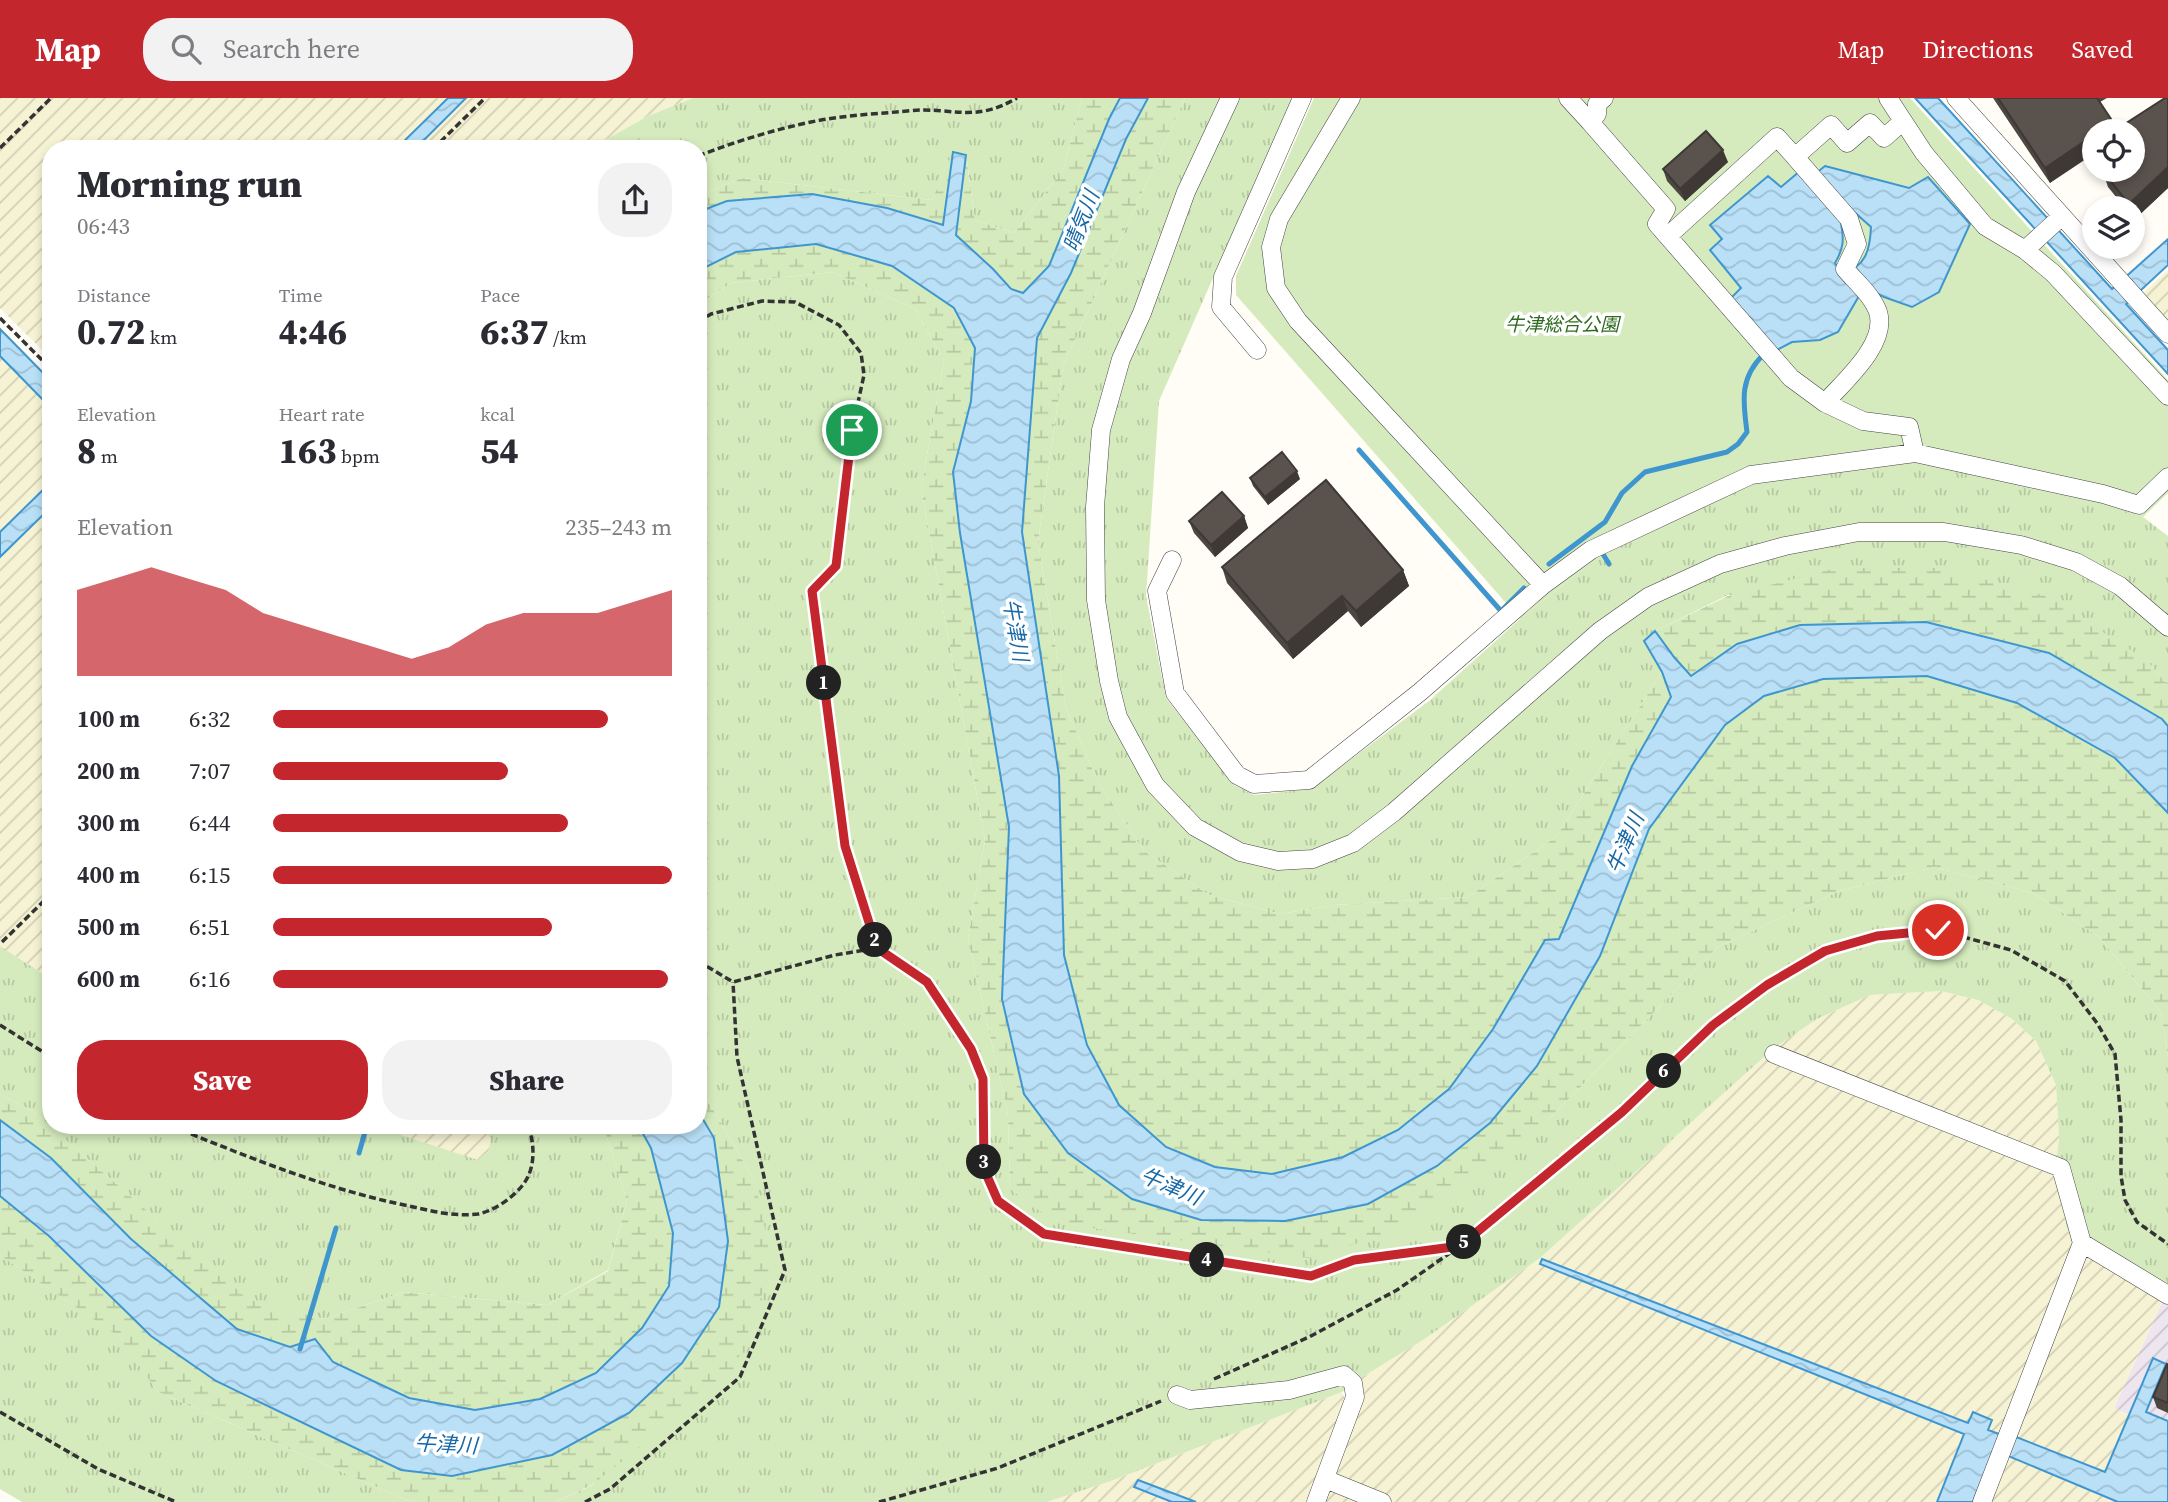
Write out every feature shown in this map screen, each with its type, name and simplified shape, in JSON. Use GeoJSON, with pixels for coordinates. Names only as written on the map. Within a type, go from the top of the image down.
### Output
{"type":"FeatureCollection","features":[{"type":"Feature","properties":{"kind":"street"},"geometry":{"type":"LineString","coordinates":[[1230,98],[1186,192],[1142,313],[1121,359],[1101,430],[1095,507],[1096,600],[1109,681],[1118,717],[1155,785],[1195,827],[1240,852],[1278,861],[1313,859],[1353,844],[1394,812],[1600,631],[1648,597],[1720,564],[1785,546],[1859,532],[1944,532],[2021,545],[2076,562],[2120,586],[2168,626]]}},
{"type":"Feature","properties":{"kind":"street"},"geometry":{"type":"LineString","coordinates":[[1257,351],[1221,307],[1223,277],[1302,98]]}},
{"type":"Feature","properties":{"kind":"street"},"geometry":{"type":"LineString","coordinates":[[1351,98],[1279,219],[1271,247],[1276,288],[1298,321],[1544,585]]}},
{"type":"Feature","properties":{"kind":"street"},"geometry":{"type":"LineString","coordinates":[[1568,98],[1666,209],[1657,224],[1791,378],[1825,403],[1863,421],[1909,427],[1914,453]]}},
{"type":"Feature","properties":{"kind":"street"},"geometry":{"type":"LineString","coordinates":[[1888,98],[1924,153],[1985,226],[2025,250],[2053,273],[2168,396]]}},
{"type":"Feature","properties":{"kind":"street"},"geometry":{"type":"LineString","coordinates":[[1956,98],[2168,334]]}},
{"type":"Feature","properties":{"kind":"street"},"geometry":{"type":"LineString","coordinates":[[1590,122],[1597,114],[1600,101]]}},
{"type":"Feature","properties":{"kind":"street"},"geometry":{"type":"LineString","coordinates":[[1795,157],[1831,125],[1847,143],[1870,122],[1884,138],[1903,121]]}},
{"type":"Feature","properties":{"kind":"street"},"geometry":{"type":"LineString","coordinates":[[1668,236],[1777,137],[1849,219],[1857,244],[1844,269],[1869,296],[1878,314],[1878,334],[1872,350],[1825,403]]}},
{"type":"Feature","properties":{"kind":"street"},"geometry":{"type":"LineString","coordinates":[[2025,250],[2062,216]]}},
{"type":"Feature","properties":{"kind":"street"},"geometry":{"type":"LineString","coordinates":[[1172,559],[1157,591],[1175,693],[1237,775],[1254,784],[1309,780],[1420,692],[1544,585],[1591,550],[1751,475],[1914,453],[2103,494],[2139,505],[2168,477]]}},
{"type":"Feature","properties":{"kind":"street"},"geometry":{"type":"LineString","coordinates":[[1774,1054],[2062,1168],[2082,1243],[1982,1502]]}},
{"type":"Feature","properties":{"kind":"street"},"geometry":{"type":"LineString","coordinates":[[2082,1243],[2168,1295]]}},
{"type":"Feature","properties":{"kind":"street"},"geometry":{"type":"LineString","coordinates":[[1177,1395],[1190,1400],[1289,1390],[1344,1375],[1353,1383],[1354,1397],[1315,1502]]}},
{"type":"Feature","properties":{"kind":"street"},"geometry":{"type":"LineString","coordinates":[[1325,1479],[1382,1502]]}},
{"type":"Feature","properties":{"kind":"path"},"geometry":{"type":"LineString","coordinates":[[0,148],[51,98]]}},
{"type":"Feature","properties":{"kind":"path"},"geometry":{"type":"LineString","coordinates":[[442,140],[485,98]]}},
{"type":"Feature","properties":{"kind":"path"},"geometry":{"type":"LineString","coordinates":[[707,152],[743,138],[818,120],[919,110],[969,114],[1002,106],[1017,98]]}},
{"type":"Feature","properties":{"kind":"path"},"geometry":{"type":"LineString","coordinates":[[707,316],[762,301],[795,302],[839,325],[861,353],[864,375],[852,430],[836,566],[812,591],[845,846],[877,948],[927,982],[971,1049],[983,1079],[984,1169],[998,1201],[1044,1234],[1311,1276],[1354,1260],[1460,1246]]}},
{"type":"Feature","properties":{"kind":"path"},"geometry":{"type":"LineString","coordinates":[[0,318],[42,360]]}},
{"type":"Feature","properties":{"kind":"path"},"geometry":{"type":"LineString","coordinates":[[2,942],[42,903]]}},
{"type":"Feature","properties":{"kind":"path"},"geometry":{"type":"LineString","coordinates":[[1213,1379],[1309,1337],[1397,1290],[1460,1246],[1622,1112],[1713,1025],[1767,985],[1825,951],[1877,936],[1938,930],[2011,950],[2065,981],[2097,1023],[2115,1054],[2121,1120],[2121,1176],[2125,1200],[2137,1222],[2168,1244]]}},
{"type":"Feature","properties":{"kind":"path"},"geometry":{"type":"LineString","coordinates":[[707,966],[733,982],[835,955],[877,948]]}},
{"type":"Feature","properties":{"kind":"path"},"geometry":{"type":"LineString","coordinates":[[585,1502],[610,1489],[740,1377],[785,1270],[737,1057],[733,982]]}},
{"type":"Feature","properties":{"kind":"path"},"geometry":{"type":"LineString","coordinates":[[0,1025],[42,1051]]}},
{"type":"Feature","properties":{"kind":"path"},"geometry":{"type":"LineString","coordinates":[[194,1134],[300,1177],[383,1201],[439,1213],[479,1214],[514,1196],[526,1182],[534,1161],[532,1134]]}},
{"type":"Feature","properties":{"kind":"path"},"geometry":{"type":"LineString","coordinates":[[879,1502],[998,1468],[1177,1395]]}},
{"type":"Feature","properties":{"kind":"path"},"geometry":{"type":"LineString","coordinates":[[0,1412],[98,1469],[176,1502]]}},
{"type":"Feature","properties":{"kind":"shaded area"},"geometry":{"type":"Polygon","coordinates":[[[0,98],[693,98],[648,116],[605,140],[42,140],[42,350],[0,308],[0,98]]]}},
{"type":"Feature","properties":{"kind":"shaded area"},"geometry":{"type":"Polygon","coordinates":[[[2168,270],[2168,322],[2142,294],[2168,270]]]}},
{"type":"Feature","properties":{"kind":"shaded area"},"geometry":{"type":"Polygon","coordinates":[[[0,346],[42,389],[42,973],[0,946],[0,346]]]}},
{"type":"Feature","properties":{"kind":"shaded area"},"geometry":{"type":"Polygon","coordinates":[[[1941,991],[1978,1000],[2012,1019],[2036,1041],[2056,1085],[2059,1139],[2054,1179],[2163,1300],[2114,1408],[2129,1415],[2105,1472],[2010,1443],[1942,1502],[1321,1502],[1359,1379],[1423,1340],[1540,1258],[1773,1049],[1817,1019],[1870,995],[1941,991]]]}},
{"type":"Feature","properties":{"kind":"shaded area"},"geometry":{"type":"Polygon","coordinates":[[[397,1134],[488,1134],[491,1139],[489,1152],[478,1161],[397,1134]]]}},
{"type":"Feature","properties":{"kind":"shaded area"},"geometry":{"type":"Polygon","coordinates":[[[2163,1300],[2168,1302],[2168,1421],[2146,1412],[2166,1364],[2153,1358],[2129,1415],[2114,1408],[2163,1300]]]}},
{"type":"Feature","properties":{"kind":"shaded area"},"geometry":{"type":"Polygon","coordinates":[[[1342,1392],[1347,1404],[1307,1502],[1047,1502],[1111,1481],[1342,1392]]]}},
{"type":"Feature","properties":{"kind":"shaded area"},"geometry":{"type":"Polygon","coordinates":[[[2012,1451],[2134,1502],[1992,1502],[2012,1451]]]}},
{"type":"Feature","properties":{"kind":"green space"},"geometry":{"type":"Polygon","coordinates":[[[693,98],[1082,98],[1063,170],[1014,233],[975,220],[966,154],[953,153],[932,200],[741,178],[707,193],[707,140],[605,140],[648,116],[693,98]]]}},
{"type":"Feature","properties":{"kind":"green space"},"geometry":{"type":"Polygon","coordinates":[[[1082,98],[1120,98],[1049,266],[1023,294],[1011,289],[956,235],[966,155],[975,220],[1014,233],[1063,170],[1082,98]]]}},
{"type":"Feature","properties":{"kind":"green space"},"geometry":{"type":"Polygon","coordinates":[[[1148,98],[1185,98],[1063,366],[1038,542],[1066,708],[1098,782],[1144,851],[1209,895],[1280,914],[1334,905],[1468,897],[1556,837],[1662,672],[1671,697],[1632,766],[1559,940],[1449,1089],[1398,1130],[1343,1157],[1271,1174],[1215,1167],[1166,1147],[1119,1105],[1087,1045],[1064,955],[1059,776],[1022,532],[1037,338],[1071,273],[1126,139],[1148,98]]]}},
{"type":"Feature","properties":{"kind":"green space"},"geometry":{"type":"Polygon","coordinates":[[[1185,98],[1292,98],[1159,401],[1146,596],[1166,698],[1234,785],[1254,795],[1311,789],[1429,701],[1520,619],[1598,557],[1749,485],[1915,462],[2099,502],[2143,517],[2168,536],[2168,685],[2146,660],[1728,595],[1655,631],[1644,640],[1662,672],[1556,837],[1468,897],[1334,905],[1280,914],[1209,895],[1144,851],[1098,782],[1066,708],[1038,542],[1063,366],[1185,98]]]}},
{"type":"Feature","properties":{"kind":"green space","name":"牛津総合公園"},"geometry":{"type":"Polygon","coordinates":[[[1314,98],[1910,98],[2168,380],[2168,493],[2143,517],[2099,502],[1916,462],[1749,485],[1598,557],[1520,619],[1236,295],[1236,276],[1314,98]]]}},
{"type":"Feature","properties":{"kind":"green space"},"geometry":{"type":"Polygon","coordinates":[[[953,152],[943,225],[887,208],[727,201],[707,209],[707,193],[741,178],[932,200],[953,152]]]}},
{"type":"Feature","properties":{"kind":"green space"},"geometry":{"type":"Polygon","coordinates":[[[816,244],[891,266],[954,308],[975,348],[971,401],[953,472],[960,533],[1009,827],[1002,1000],[1024,1094],[1285,1221],[1537,1066],[1600,956],[1649,829],[1725,725],[1764,696],[1823,679],[1927,676],[2017,703],[2115,758],[2168,813],[2168,1057],[2161,1012],[2099,937],[2033,893],[1934,867],[1839,891],[1718,947],[1548,1120],[1402,1230],[1309,1258],[1056,1223],[1010,1189],[1008,1115],[968,939],[985,840],[921,488],[944,361],[915,309],[832,272],[731,283],[707,299],[707,266],[736,252],[816,244]]]}},
{"type":"Feature","properties":{"kind":"green space"},"geometry":{"type":"Polygon","coordinates":[[[832,272],[915,309],[944,361],[921,488],[985,840],[968,939],[1008,1115],[1010,1189],[1548,1120],[1718,947],[1839,891],[1934,867],[2033,893],[2099,937],[2161,1012],[2168,1057],[2168,1302],[2072,1245],[2054,1179],[2059,1139],[2056,1085],[2036,1041],[2012,1019],[1978,1000],[1941,991],[1870,995],[1817,1019],[1773,1049],[1540,1258],[1423,1340],[1342,1392],[1111,1481],[1047,1502],[555,1502],[593,1485],[755,1182],[707,1099],[707,299],[731,283],[832,272]]]}},
{"type":"Feature","properties":{"kind":"green space"},"geometry":{"type":"Polygon","coordinates":[[[1836,568],[1943,568],[2049,597],[2146,660],[2168,685],[2168,726],[2162,719],[2049,653],[1737,644],[1691,677],[1655,631],[1728,596],[1836,568]]]}},
{"type":"Feature","properties":{"kind":"green space"},"geometry":{"type":"Polygon","coordinates":[[[0,946],[42,973],[42,1119],[0,1094],[0,946]]]}},
{"type":"Feature","properties":{"kind":"green space"},"geometry":{"type":"Polygon","coordinates":[[[0,1094],[34,1112],[42,1119],[42,1134],[59,1134],[249,1300],[324,1319],[404,1292],[547,1305],[608,1271],[627,1201],[606,1134],[643,1134],[651,1148],[673,1233],[669,1286],[642,1328],[596,1373],[540,1399],[475,1410],[409,1398],[333,1362],[315,1339],[290,1347],[237,1329],[131,1239],[51,1158],[0,1120],[0,1094]]]}},
{"type":"Feature","properties":{"kind":"green space"},"geometry":{"type":"Polygon","coordinates":[[[707,1099],[755,1182],[773,1265],[733,1373],[592,1485],[555,1502],[411,1502],[158,1392],[118,1336],[0,1255],[0,1196],[49,1236],[401,1470],[682,1363],[719,1307],[728,1241],[714,1138],[707,1126],[707,1099]]]}},
{"type":"Feature","properties":{"kind":"green space"},"geometry":{"type":"Polygon","coordinates":[[[59,1134],[398,1134],[478,1160],[488,1152],[491,1139],[488,1134],[606,1134],[627,1201],[608,1270],[547,1305],[404,1292],[324,1319],[249,1301],[59,1134]]]}},
{"type":"Feature","properties":{"kind":"green space"},"geometry":{"type":"Polygon","coordinates":[[[0,1255],[119,1336],[158,1392],[411,1502],[22,1502],[0,1489],[0,1255]]]}},
{"type":"Feature","properties":{"kind":"water"},"geometry":{"type":"Polygon","coordinates":[[[448,98],[466,98],[424,140],[405,140],[448,98]]]}},
{"type":"Feature","properties":{"kind":"water"},"geometry":{"type":"Polygon","coordinates":[[[1120,98],[1148,98],[1126,139],[1071,273],[1037,338],[1022,532],[1059,776],[1064,955],[1087,1045],[1119,1105],[1166,1147],[1215,1167],[1272,1174],[1343,1157],[1398,1130],[1449,1089],[1493,1029],[1545,940],[1559,939],[1632,766],[1671,697],[1662,672],[1644,641],[1655,631],[1691,676],[1737,644],[1800,625],[1926,622],[2049,653],[2162,719],[2168,726],[2168,813],[2115,758],[2017,703],[1927,676],[1823,679],[1764,696],[1725,725],[1649,829],[1600,956],[1537,1066],[1490,1123],[1437,1166],[1368,1204],[1285,1221],[1201,1220],[1132,1199],[1068,1153],[1024,1094],[1002,999],[1009,827],[960,533],[953,472],[971,401],[975,348],[954,308],[892,266],[816,244],[736,252],[707,266],[707,209],[727,201],[812,194],[887,208],[943,225],[953,152],[966,155],[956,235],[1011,289],[1023,293],[1049,266],[1120,98]]]}},
{"type":"Feature","properties":{"kind":"water"},"geometry":{"type":"Polygon","coordinates":[[[1915,98],[1938,98],[2112,289],[2168,239],[2168,265],[2126,304],[2168,350],[2168,374],[1915,98]]]}},
{"type":"Feature","properties":{"kind":"water"},"geometry":{"type":"Polygon","coordinates":[[[1825,166],[1909,188],[1928,177],[1970,224],[1939,292],[1912,307],[1869,289],[1859,296],[1838,332],[1820,340],[1792,342],[1777,350],[1729,300],[1741,288],[1710,250],[1722,239],[1710,225],[1768,176],[1781,187],[1800,171],[1809,179],[1825,166]],[[1852,210],[1841,223],[1842,243],[1835,263],[1841,274],[1856,267],[1865,256],[1871,227],[1852,210]]]}},
{"type":"Feature","properties":{"kind":"water"},"geometry":{"type":"Polygon","coordinates":[[[0,329],[42,372],[42,399],[0,356],[0,329]]]}},
{"type":"Feature","properties":{"kind":"water"},"geometry":{"type":"Polygon","coordinates":[[[42,491],[42,516],[0,557],[0,532],[42,491]]]}},
{"type":"Feature","properties":{"kind":"water","name":"牛津川"},"geometry":{"type":"Polygon","coordinates":[[[0,1120],[51,1158],[131,1239],[237,1329],[290,1347],[315,1339],[333,1362],[409,1398],[475,1410],[540,1399],[596,1373],[642,1328],[669,1286],[673,1233],[651,1148],[643,1134],[707,1134],[707,1126],[714,1138],[728,1241],[719,1307],[682,1363],[629,1413],[552,1455],[452,1476],[401,1470],[216,1381],[151,1336],[49,1236],[0,1196],[0,1120]]]}},
{"type":"Feature","properties":{"kind":"water"},"geometry":{"type":"Polygon","coordinates":[[[1542,1259],[1968,1423],[1973,1412],[1992,1420],[1988,1430],[1999,1434],[2001,1431],[2105,1472],[2153,1358],[2166,1364],[2146,1412],[2168,1421],[2168,1502],[2118,1502],[1994,1450],[1973,1502],[1937,1502],[1964,1434],[1540,1264],[1542,1259]]]}},
{"type":"Feature","properties":{"kind":"water"},"geometry":{"type":"Polygon","coordinates":[[[1138,1480],[1196,1502],[1172,1502],[1134,1487],[1138,1480]]]}},
{"type":"Feature","properties":{"kind":"building"},"geometry":{"type":"Polygon","coordinates":[[[1998,98],[2097,98],[2111,119],[2082,119],[2082,143],[2045,168],[1998,98]]]}},
{"type":"Feature","properties":{"kind":"building"},"geometry":{"type":"Polygon","coordinates":[[[2168,98],[2168,167],[2137,196],[2122,196],[2111,182],[2145,182],[2145,119],[2133,119],[2168,98]]]}},
{"type":"Feature","properties":{"kind":"building"},"geometry":{"type":"Polygon","coordinates":[[[1706,131],[1723,150],[1680,189],[1663,169],[1706,131]]]}},
{"type":"Feature","properties":{"kind":"building"},"geometry":{"type":"Polygon","coordinates":[[[1282,452],[1297,471],[1265,497],[1250,478],[1282,452]]]}},
{"type":"Feature","properties":{"kind":"building"},"geometry":{"type":"Polygon","coordinates":[[[1326,480],[1403,570],[1356,611],[1342,596],[1287,643],[1222,567],[1326,480]]]}},
{"type":"Feature","properties":{"kind":"building"},"geometry":{"type":"Polygon","coordinates":[[[1222,492],[1244,516],[1211,545],[1189,521],[1222,492]]]}},
{"type":"Feature","properties":{"kind":"building"},"geometry":{"type":"Polygon","coordinates":[[[2168,1365],[2168,1403],[2153,1397],[2168,1365]]]}},
{"type":"Feature","properties":{"kind":"waterway"},"geometry":{"type":"LineString","coordinates":[[1549,564],[1605,522],[1622,493],[1645,472],[1727,452],[1738,444],[1747,432],[1744,400],[1747,381],[1750,372],[1764,354]]}},
{"type":"Feature","properties":{"kind":"waterway"},"geometry":{"type":"LineString","coordinates":[[1359,450],[1501,611],[1524,588]]}},
{"type":"Feature","properties":{"kind":"waterway"},"geometry":{"type":"LineString","coordinates":[[1600,549],[1609,564]]}},
{"type":"Feature","properties":{"kind":"waterway"},"geometry":{"type":"LineString","coordinates":[[359,1153],[364,1134]]}},
{"type":"Feature","properties":{"kind":"waterway"},"geometry":{"type":"LineString","coordinates":[[300,1349],[336,1228]]}},
{"type":"Feature","properties":{"kind":"route"},"geometry":{"type":"LineString","coordinates":[[852,430],[836,566],[812,591],[845,846],[877,948],[927,982],[971,1049],[983,1079],[984,1169],[998,1201],[1044,1234],[1311,1276],[1354,1260],[1460,1246],[1622,1112],[1713,1025],[1767,985],[1825,951],[1877,936],[1938,930]]}},
{"type":"Feature","properties":{"kind":"water label","name":"晴気川"},"geometry":{"type":"Point","coordinates":[1081,221]}}]}
